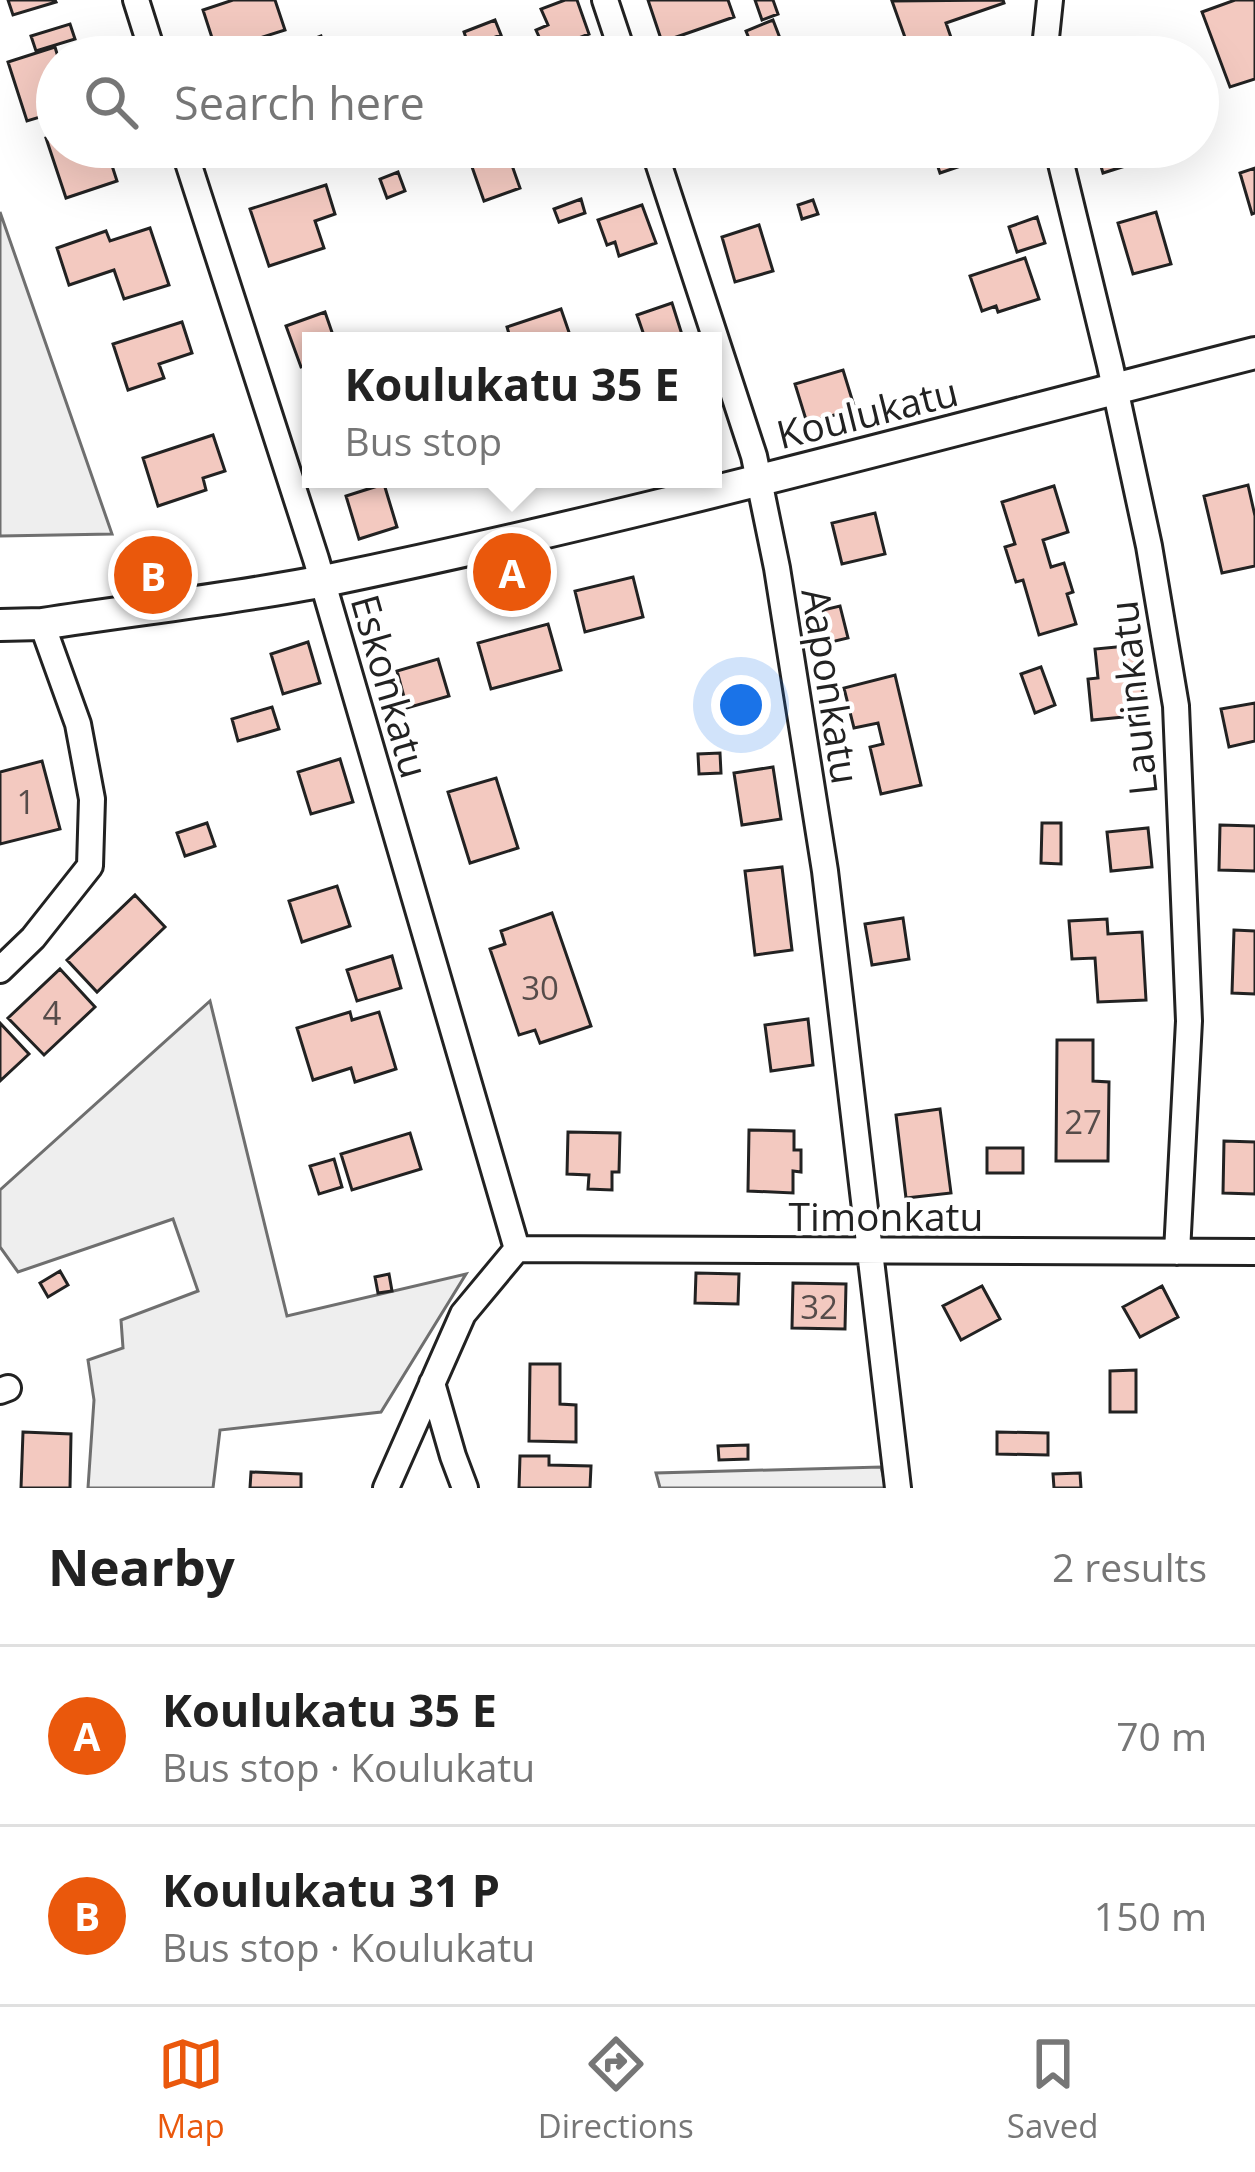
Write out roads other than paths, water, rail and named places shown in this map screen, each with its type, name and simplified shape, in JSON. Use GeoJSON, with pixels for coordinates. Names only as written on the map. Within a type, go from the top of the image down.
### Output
{"type":"FeatureCollection","features":[{"type":"Feature","properties":{"kind":"street"},"geometry":{"type":"LineString","coordinates":[[136,0],[147,36]]}},
{"type":"Feature","properties":{"kind":"street"},"geometry":{"type":"LineString","coordinates":[[605,0],[617,36]]}},
{"type":"Feature","properties":{"kind":"street"},"geometry":{"type":"LineString","coordinates":[[1046,36],[1050,0]]}},
{"type":"Feature","properties":{"kind":"street","name":"Eskonkatu"},"geometry":{"type":"LineString","coordinates":[[190,168],[323,581],[517,1249]]}},
{"type":"Feature","properties":{"kind":"street","name":"Aaponkatu"},"geometry":{"type":"LineString","coordinates":[[660,168],[712,332]]}},
{"type":"Feature","properties":{"kind":"street","name":"Laurinkatu"},"geometry":{"type":"LineString","coordinates":[[1062,168],[1149,546],[1176,706],[1189,1021],[1177,1252]]}},
{"type":"Feature","properties":{"kind":"street","name":"Koulukatu"},"geometry":{"type":"LineString","coordinates":[[0,626],[42,624],[323,581],[482,547],[1255,353]]}},
{"type":"Feature","properties":{"kind":"street","name":"Aaponkatu"},"geometry":{"type":"LineString","coordinates":[[722,362],[760,480],[825,871],[898,1488]]}},
{"type":"Feature","properties":{"kind":"street"},"geometry":{"type":"LineString","coordinates":[[0,970],[33,938],[90,866],[92,799],[78,724],[42,624]]}},
{"type":"Feature","properties":{"kind":"street"},"geometry":{"type":"LineString","coordinates":[[386,1488],[463,1314],[517,1249]]}},
{"type":"Feature","properties":{"kind":"street","name":"Timonkatu"},"geometry":{"type":"LineString","coordinates":[[517,1249],[1255,1252]]}},
{"type":"Feature","properties":{"kind":"street"},"geometry":{"type":"LineString","coordinates":[[432,1383],[465,1488]]}},
{"type":"Feature","properties":{"kind":"place","name":"Koulukatu 35 E"},"geometry":{"type":"Point","coordinates":[512,572]}},
{"type":"Feature","properties":{"kind":"place","name":"Koulukatu 31 P"},"geometry":{"type":"Point","coordinates":[153,575]}}]}
